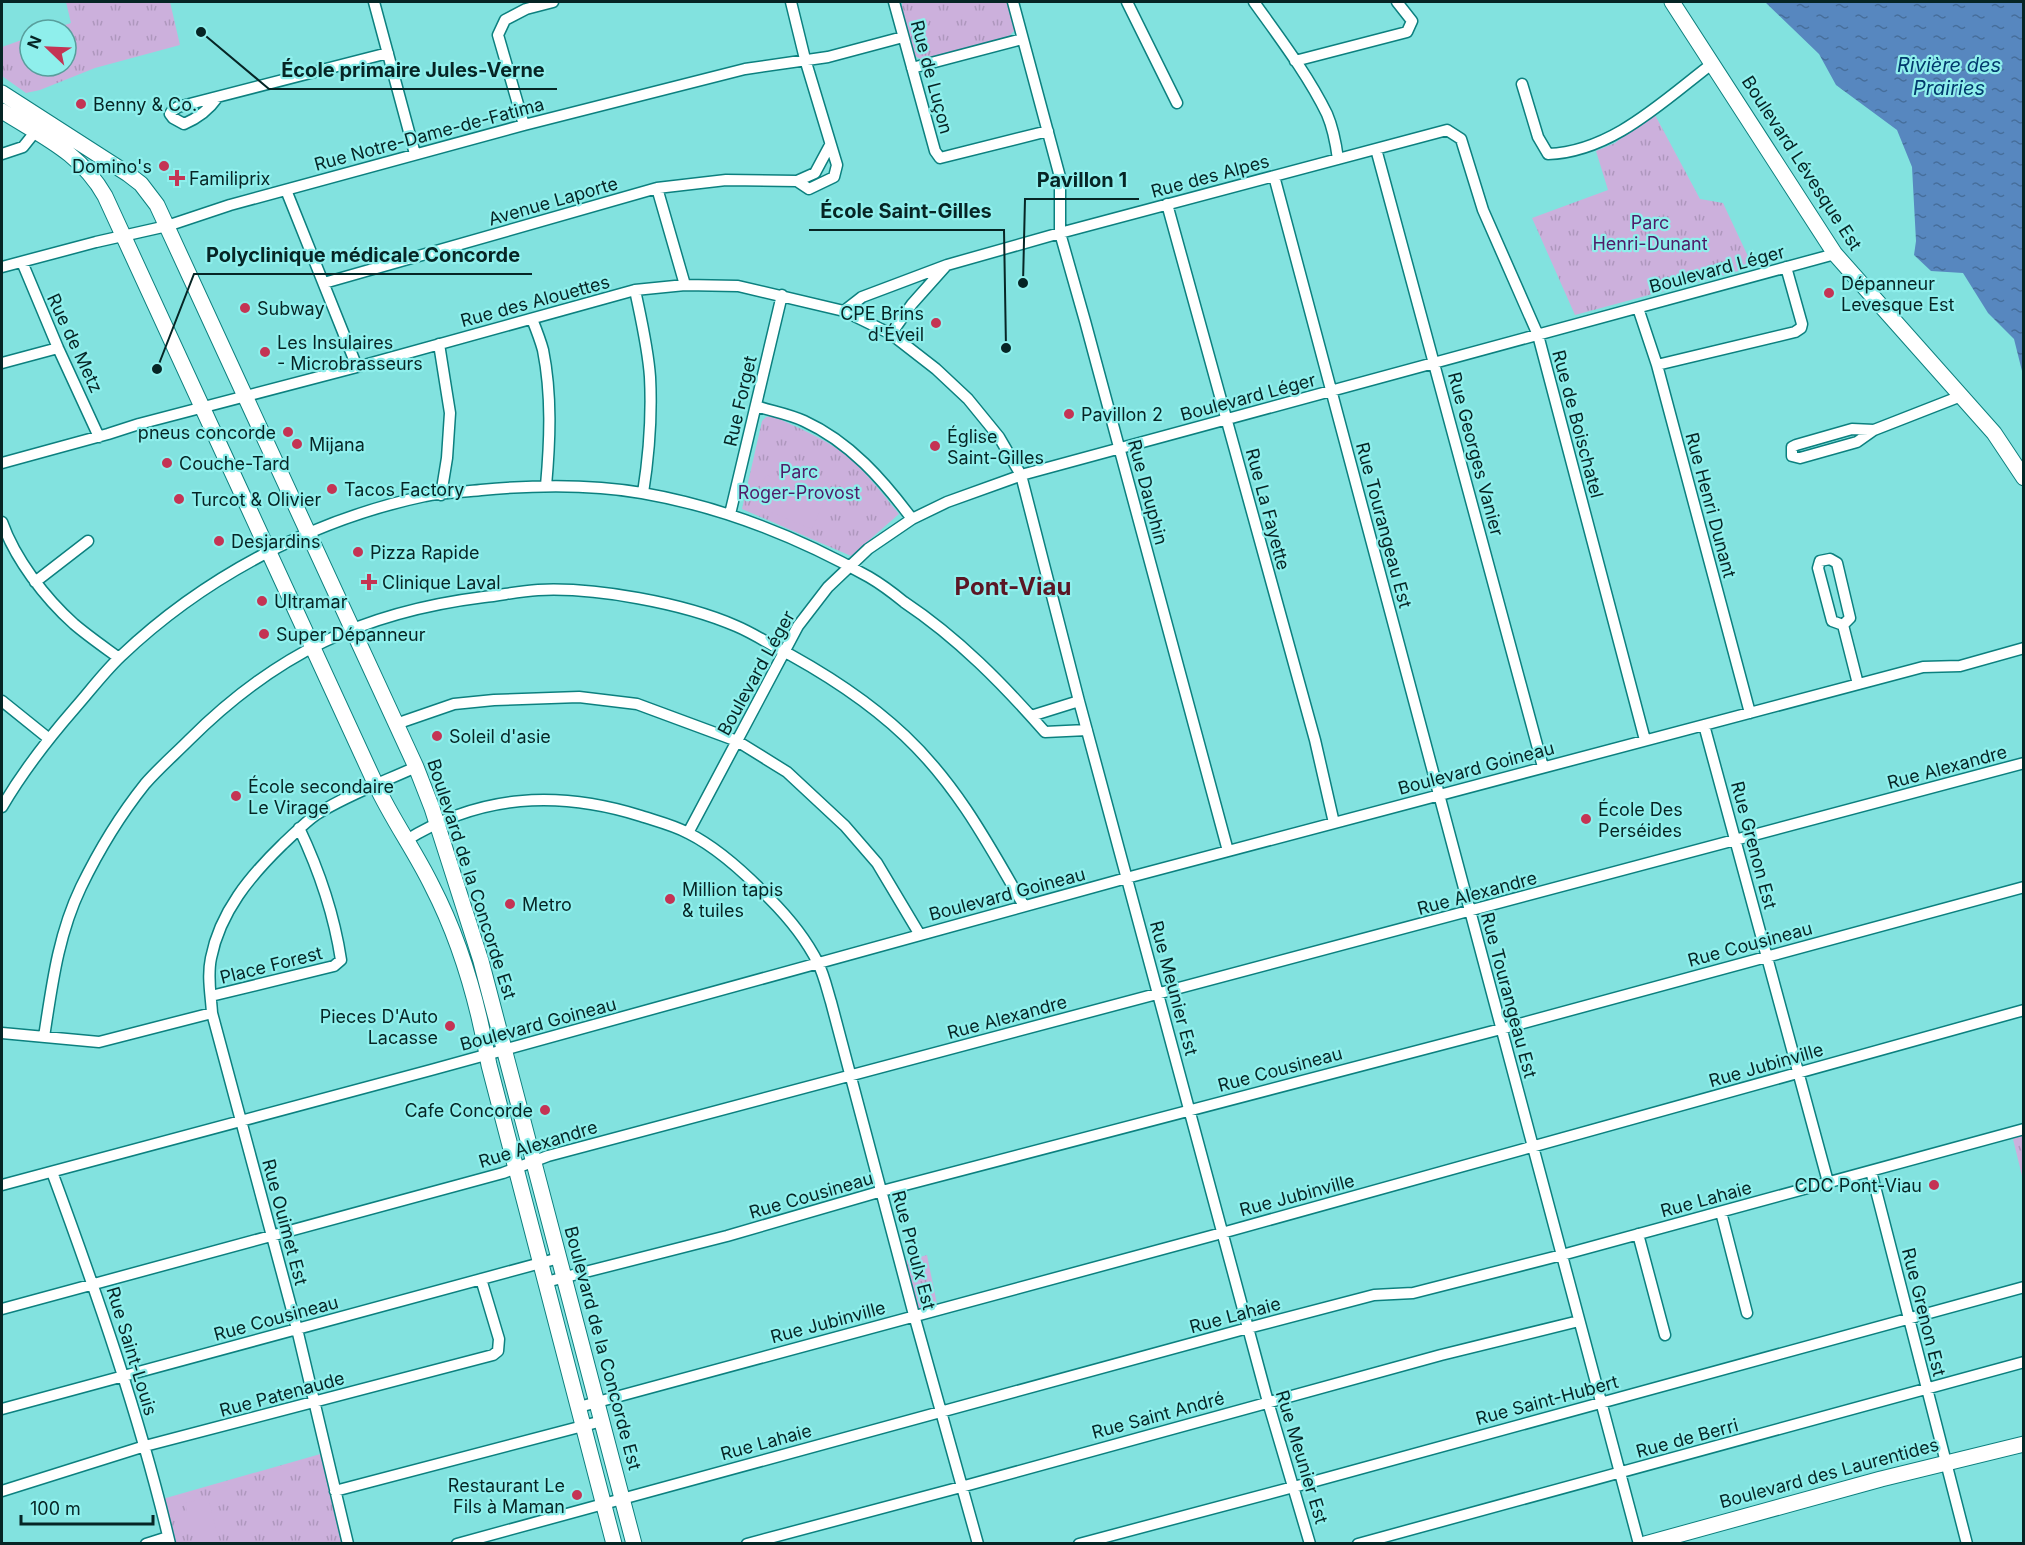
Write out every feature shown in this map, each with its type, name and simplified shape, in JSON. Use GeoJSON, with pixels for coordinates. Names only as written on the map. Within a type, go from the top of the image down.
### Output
{"type":"FeatureCollection","features":[{"type":"Feature","properties":{"kind":"street"},"geometry":{"type":"LineString","coordinates":[[374,2],[415,154]]}},
{"type":"Feature","properties":{"kind":"street"},"geometry":{"type":"LineString","coordinates":[[524,125],[498,35],[506,20],[526,9],[553,2]]}},
{"type":"Feature","properties":{"kind":"street","name":"Avenue Laporte"},"geometry":{"type":"LineString","coordinates":[[324,283],[657,188],[726,180],[797,181],[809,189],[834,177],[837,165],[805,59],[791,2]]}},
{"type":"Feature","properties":{"kind":"street","name":"Rue de Luçon"},"geometry":{"type":"LineString","coordinates":[[894,2],[935,151],[940,158],[1048,131]]}},
{"type":"Feature","properties":{"kind":"street","name":"Rue Dauphin"},"geometry":{"type":"LineString","coordinates":[[1013,2],[1060,177],[1060,233],[1228,851]]}},
{"type":"Feature","properties":{"kind":"street"},"geometry":{"type":"LineString","coordinates":[[1127,2],[1177,103]]}},
{"type":"Feature","properties":{"kind":"street"},"geometry":{"type":"LineString","coordinates":[[1254,2],[1295,61],[1327,114],[1338,159]]}},
{"type":"Feature","properties":{"kind":"street"},"geometry":{"type":"LineString","coordinates":[[1295,61],[1407,33],[1412,21],[1397,2]]}},
{"type":"Feature","properties":{"kind":"street","name":"Boulevard Lévesque Est"},"geometry":{"type":"LineString","coordinates":[[1672,2],[1835,254],[1994,433],[2024,478]]}},
{"type":"Feature","properties":{"kind":"street","name":"Rue Notre-Dame-de-Fatima"},"geometry":{"type":"LineString","coordinates":[[2,267],[167,226],[230,205],[524,125],[745,69],[828,57],[903,37]]}},
{"type":"Feature","properties":{"kind":"street"},"geometry":{"type":"LineString","coordinates":[[912,68],[1022,39]]}},
{"type":"Feature","properties":{"kind":"street"},"geometry":{"type":"LineString","coordinates":[[217,98],[388,53]]}},
{"type":"Feature","properties":{"kind":"street"},"geometry":{"type":"LineString","coordinates":[[1522,84],[1538,137],[1548,154],[1562,154],[1608,139],[1652,110],[1713,63]]}},
{"type":"Feature","properties":{"kind":"street","name":"Boulevard de la Concorde Est"},"geometry":{"type":"LineString","coordinates":[[2,93],[135,179],[152,198],[246,396],[416,767],[477,945],[634,1544]]}},
{"type":"Feature","properties":{"kind":"street","name":"Boulevard de la Concorde Est"},"geometry":{"type":"LineString","coordinates":[[2,111],[72,155],[89,171],[105,196],[376,785],[405,841],[431,882],[449,921],[465,968],[485,1041],[614,1544]]}},
{"type":"Feature","properties":{"kind":"street","name":"Rue des Alpes"},"geometry":{"type":"LineString","coordinates":[[844,310],[862,297],[947,266],[1060,233],[1447,130]]}},
{"type":"Feature","properties":{"kind":"street","name":"Rue de Boischatel"},"geometry":{"type":"LineString","coordinates":[[1447,130],[1461,139],[1483,210],[1538,335],[1646,740]]}},
{"type":"Feature","properties":{"kind":"street"},"geometry":{"type":"LineString","coordinates":[[2,154],[23,147],[35,132]]}},
{"type":"Feature","properties":{"kind":"street"},"geometry":{"type":"LineString","coordinates":[[797,181],[815,173],[830,145]]}},
{"type":"Feature","properties":{"kind":"street","name":"Rue Georges Vanier"},"geometry":{"type":"LineString","coordinates":[[1376,149],[1543,768]]}},
{"type":"Feature","properties":{"kind":"street","name":"Rue Tourangeau Est"},"geometry":{"type":"LineString","coordinates":[[1274,176],[1639,1544]]}},
{"type":"Feature","properties":{"kind":"street"},"geometry":{"type":"LineString","coordinates":[[657,188],[685,285]]}},
{"type":"Feature","properties":{"kind":"street"},"geometry":{"type":"LineString","coordinates":[[286,190],[357,367]]}},
{"type":"Feature","properties":{"kind":"street","name":"Rue La Fayette"},"geometry":{"type":"LineString","coordinates":[[1167,204],[1315,740],[1334,823]]}},
{"type":"Feature","properties":{"kind":"street","name":"Boulevard Léger"},"geometry":{"type":"LineString","coordinates":[[688,833],[798,626],[828,587],[868,549],[912,519],[947,502],[1021,475],[1118,447],[1227,420],[1835,254]]}},
{"type":"Feature","properties":{"kind":"street","name":"Rue de Metz"},"geometry":{"type":"LineString","coordinates":[[22,262],[99,437]]}},
{"type":"Feature","properties":{"kind":"street"},"geometry":{"type":"LineString","coordinates":[[891,334],[912,304],[947,266]]}},
{"type":"Feature","properties":{"kind":"street"},"geometry":{"type":"LineString","coordinates":[[1656,365],[1796,332],[1802,324],[1786,267]]}},
{"type":"Feature","properties":{"kind":"street","name":"Rue des Alouettes"},"geometry":{"type":"LineString","coordinates":[[2,463],[635,290],[685,285],[738,286],[782,295],[844,310],[891,334],[936,369],[968,399],[999,437],[1021,475]]}},
{"type":"Feature","properties":{"kind":"street"},"geometry":{"type":"LineString","coordinates":[[635,290],[650,377],[649,458],[643,493]]}},
{"type":"Feature","properties":{"kind":"street","name":"Rue Forget"},"geometry":{"type":"LineString","coordinates":[[730,514],[782,295]]}},
{"type":"Feature","properties":{"kind":"street","name":"Rue Henri Dunant"},"geometry":{"type":"LineString","coordinates":[[1638,308],[1656,365],[1750,712]]}},
{"type":"Feature","properties":{"kind":"street"},"geometry":{"type":"LineString","coordinates":[[532,319],[542,348],[549,390],[551,437],[546,486]]}},
{"type":"Feature","properties":{"kind":"street"},"geometry":{"type":"LineString","coordinates":[[439,344],[450,413],[447,458],[441,495]]}},
{"type":"Feature","properties":{"kind":"street"},"geometry":{"type":"LineString","coordinates":[[2,363],[58,348]]}},
{"type":"Feature","properties":{"kind":"street"},"geometry":{"type":"LineString","coordinates":[[1874,430],[1852,429],[1796,445],[1792,447],[1792,456],[1800,458],[1857,442],[1874,430],[1961,396]]}},
{"type":"Feature","properties":{"kind":"street"},"geometry":{"type":"LineString","coordinates":[[756,406],[803,420],[862,459],[912,519]]}},
{"type":"Feature","properties":{"kind":"street","name":"Rue Meunier Est"},"geometry":{"type":"LineString","coordinates":[[1021,475],[1079,701],[1222,1233],[1310,1544]]}},
{"type":"Feature","properties":{"kind":"street"},"geometry":{"type":"LineString","coordinates":[[2,807],[21,774],[48,738],[119,658],[171,613],[219,580],[270,552],[355,516],[427,496],[517,486],[606,488],[643,493],[730,514],[791,537],[871,578],[942,628],[964,647],[1045,732],[1087,730]]}},
{"type":"Feature","properties":{"kind":"street"},"geometry":{"type":"LineString","coordinates":[[2,522],[8,539],[35,582],[73,623],[119,658]]}},
{"type":"Feature","properties":{"kind":"street"},"geometry":{"type":"LineString","coordinates":[[35,582],[88,541]]}},
{"type":"Feature","properties":{"kind":"street"},"geometry":{"type":"LineString","coordinates":[[1830,558],[1837,563],[1850,618],[1843,625],[1832,621],[1818,568],[1821,561],[1830,558]]}},
{"type":"Feature","properties":{"kind":"street"},"geometry":{"type":"LineString","coordinates":[[44,1037],[57,955],[81,886],[121,816],[147,782],[214,715],[263,677],[313,647],[352,628],[441,602],[538,590],[580,591],[632,597],[695,612],[736,626],[784,651],[837,682],[904,735],[948,782],[973,816],[1024,906]]}},
{"type":"Feature","properties":{"kind":"street"},"geometry":{"type":"LineString","coordinates":[[1843,625],[1858,684]]}},
{"type":"Feature","properties":{"kind":"street","name":"Boulevard Goineau"},"geometry":{"type":"LineString","coordinates":[[2,1185],[505,1050],[1127,878],[1750,712],[1923,667],[1960,666],[2024,648]]}},
{"type":"Feature","properties":{"kind":"street"},"geometry":{"type":"LineString","coordinates":[[396,724],[454,704],[579,697],[637,704],[737,741],[787,772],[845,826],[877,862],[920,935]]}},
{"type":"Feature","properties":{"kind":"street"},"geometry":{"type":"LineString","coordinates":[[2,701],[48,738]]}},
{"type":"Feature","properties":{"kind":"street"},"geometry":{"type":"LineString","coordinates":[[1031,716],[1079,701]]}},
{"type":"Feature","properties":{"kind":"street","name":"Rue Grenon Est"},"geometry":{"type":"LineString","coordinates":[[1704,725],[1828,1182]]}},
{"type":"Feature","properties":{"kind":"street","name":"Rue Alexandre"},"geometry":{"type":"LineString","coordinates":[[2,1309],[851,1074],[1470,912],[2024,763]]}},
{"type":"Feature","properties":{"kind":"street","name":"Rue Ouimet Est"},"geometry":{"type":"LineString","coordinates":[[348,1544],[297,1329],[212,1013],[209,985],[211,958],[224,919],[236,897],[260,867],[299,828],[330,807],[416,767]]}},
{"type":"Feature","properties":{"kind":"street","name":"Rue Proulx Est"},"geometry":{"type":"LineString","coordinates":[[405,841],[461,813],[516,800],[555,799],[592,803],[621,810],[688,833],[718,852],[750,878],[801,934],[819,964],[851,1074],[914,1315],[978,1544]]}},
{"type":"Feature","properties":{"kind":"street","name":"Place Forest"},"geometry":{"type":"LineString","coordinates":[[211,996],[334,966],[340,960],[337,935],[322,881],[299,828]]}},
{"type":"Feature","properties":{"kind":"street","name":"Rue Cousineau"},"geometry":{"type":"LineString","coordinates":[[546,1282],[727,1236],[882,1191],[1501,1029],[2024,887]]}},
{"type":"Feature","properties":{"kind":"street","name":"Rue Jubinville"},"geometry":{"type":"LineString","coordinates":[[579,1407],[1222,1233],[2024,1010]]}},
{"type":"Feature","properties":{"kind":"street"},"geometry":{"type":"LineString","coordinates":[[2,1034],[99,1042],[212,1013]]}},
{"type":"Feature","properties":{"kind":"street","name":"Rue Lahaie"},"geometry":{"type":"LineString","coordinates":[[457,1544],[1248,1328],[1374,1295],[1413,1293],[1562,1255],[2024,1129]]}},
{"type":"Feature","properties":{"kind":"street","name":"Rue Grenon Est"},"geometry":{"type":"LineString","coordinates":[[1871,1171],[1967,1544]]}},
{"type":"Feature","properties":{"kind":"street","name":"Rue Saint-Louis"},"geometry":{"type":"LineString","coordinates":[[52,1172],[94,1284],[145,1446],[169,1540]]}},
{"type":"Feature","properties":{"kind":"street"},"geometry":{"type":"LineString","coordinates":[[1721,1212],[1747,1313]]}},
{"type":"Feature","properties":{"kind":"street"},"geometry":{"type":"LineString","coordinates":[[1638,1234],[1665,1335]]}},
{"type":"Feature","properties":{"kind":"street","name":"Rue Cousineau"},"geometry":{"type":"LineString","coordinates":[[2,1409],[559,1258]]}},
{"type":"Feature","properties":{"kind":"street","name":"Rue Patenaude"},"geometry":{"type":"LineString","coordinates":[[2,1491],[145,1446],[494,1355],[498,1351],[499,1339],[480,1279]]}},
{"type":"Feature","properties":{"kind":"street","name":"Rue Saint-Hubert"},"geometry":{"type":"LineString","coordinates":[[1079,1544],[2024,1287]]}},
{"type":"Feature","properties":{"kind":"street","name":"Rue Saint André"},"geometry":{"type":"LineString","coordinates":[[747,1544],[1441,1355],[1579,1321]]}},
{"type":"Feature","properties":{"kind":"street","name":"Rue de Berri"},"geometry":{"type":"LineString","coordinates":[[1358,1544],[2024,1362]]}},
{"type":"Feature","properties":{"kind":"street"},"geometry":{"type":"LineString","coordinates":[[335,1491],[602,1421]]}},
{"type":"Feature","properties":{"kind":"street","name":"Boulevard des Laurentides"},"geometry":{"type":"LineString","coordinates":[[1645,1544],[1945,1462],[2024,1444]]}},
{"type":"Feature","properties":{"kind":"street"},"geometry":{"type":"LineString","coordinates":[[146,1544],[169,1540]]}},
{"type":"Feature","properties":{"kind":"green space"},"geometry":{"type":"Polygon","coordinates":[[[66,2],[170,2],[180,45],[78,75],[78,18],[70,18],[66,2]]]}},
{"type":"Feature","properties":{"kind":"green space"},"geometry":{"type":"Polygon","coordinates":[[[903,2],[1008,2],[1014,18],[1015,30],[1004,41],[922,60],[908,52],[900,9],[903,2]]]}},
{"type":"Feature","properties":{"kind":"green space"},"geometry":{"type":"Polygon","coordinates":[[[18,41],[18,78],[70,78],[26,93],[2,76],[2,47],[18,41]]]}},
{"type":"Feature","properties":{"kind":"green space","name":"Parc Henri-Dunant"},"geometry":{"type":"Polygon","coordinates":[[[1654,113],[1700,199],[1723,203],[1753,267],[1575,315],[1532,218],[1608,190],[1596,151],[1615,143],[1654,113]]]}},
{"type":"Feature","properties":{"kind":"green space","name":"Parc Roger-Provost"},"geometry":{"type":"Polygon","coordinates":[[[773,416],[818,437],[851,459],[899,514],[851,556],[742,509],[762,421],[766,417],[773,416]]]}},
{"type":"Feature","properties":{"kind":"green space"},"geometry":{"type":"Polygon","coordinates":[[[766,475],[825,499],[812,529],[753,505],[766,475]]]}},
{"type":"Feature","properties":{"kind":"green space"},"geometry":{"type":"Polygon","coordinates":[[[2023,1129],[2023,1180],[2012,1135],[2023,1129]]]}},
{"type":"Feature","properties":{"kind":"green space"},"geometry":{"type":"Polygon","coordinates":[[[927,1255],[938,1309],[914,1315],[901,1262],[927,1255]]]}},
{"type":"Feature","properties":{"kind":"green space"},"geometry":{"type":"Polygon","coordinates":[[[324,1453],[348,1543],[171,1543],[159,1500],[324,1453]]]}},
{"type":"Feature","properties":{"kind":"green space"},"geometry":{"type":"Polygon","coordinates":[[[208,1498],[220,1543],[195,1543],[185,1503],[208,1498]]]}},
{"type":"Feature","properties":{"kind":"water","name":"Rivière des Prairies"},"geometry":{"type":"Polygon","coordinates":[[[1765,2],[2023,2],[2023,375],[2014,339],[1988,313],[1963,273],[1931,271],[1914,255],[1916,241],[1912,167],[1897,130],[1836,85],[1819,54],[1765,2]]]}},
{"type":"Feature","properties":{"kind":"place","name":"École primaire Jules-Verne"},"geometry":{"type":"Point","coordinates":[201,32]}},
{"type":"Feature","properties":{"kind":"place","name":"Benny & Co."},"geometry":{"type":"Point","coordinates":[81,104]}},
{"type":"Feature","properties":{"kind":"place","name":"Domino's"},"geometry":{"type":"Point","coordinates":[164,166]}},
{"type":"Feature","properties":{"kind":"place","name":"Familiprix"},"geometry":{"type":"Point","coordinates":[177,178]}},
{"type":"Feature","properties":{"kind":"place","name":"Pavillon 1"},"geometry":{"type":"Point","coordinates":[1023,283]}},
{"type":"Feature","properties":{"kind":"place","name":"Dépanneur Levesque Est"},"geometry":{"type":"Point","coordinates":[1829,293]}},
{"type":"Feature","properties":{"kind":"place","name":"Subway"},"geometry":{"type":"Point","coordinates":[245,308]}},
{"type":"Feature","properties":{"kind":"place","name":"CPE Brins d'Éveil"},"geometry":{"type":"Point","coordinates":[936,323]}},
{"type":"Feature","properties":{"kind":"place","name":"École Saint-Gilles"},"geometry":{"type":"Point","coordinates":[1006,348]}},
{"type":"Feature","properties":{"kind":"place","name":"Les Insulaires - Microbrasseurs"},"geometry":{"type":"Point","coordinates":[265,352]}},
{"type":"Feature","properties":{"kind":"place","name":"Polyclinique médicale Concorde"},"geometry":{"type":"Point","coordinates":[157,369]}},
{"type":"Feature","properties":{"kind":"place","name":"Pavillon 2"},"geometry":{"type":"Point","coordinates":[1069,414]}},
{"type":"Feature","properties":{"kind":"place","name":"pneus concorde"},"geometry":{"type":"Point","coordinates":[288,432]}},
{"type":"Feature","properties":{"kind":"place","name":"Mijana"},"geometry":{"type":"Point","coordinates":[297,444]}},
{"type":"Feature","properties":{"kind":"place","name":"Église Saint-Gilles"},"geometry":{"type":"Point","coordinates":[935,446]}},
{"type":"Feature","properties":{"kind":"place","name":"Couche-Tard"},"geometry":{"type":"Point","coordinates":[167,463]}},
{"type":"Feature","properties":{"kind":"place","name":"Tacos Factory"},"geometry":{"type":"Point","coordinates":[332,489]}},
{"type":"Feature","properties":{"kind":"place","name":"Turcot & Olivier"},"geometry":{"type":"Point","coordinates":[179,499]}},
{"type":"Feature","properties":{"kind":"place","name":"Desjardins"},"geometry":{"type":"Point","coordinates":[219,541]}},
{"type":"Feature","properties":{"kind":"place","name":"Pizza Rapide"},"geometry":{"type":"Point","coordinates":[358,552]}},
{"type":"Feature","properties":{"kind":"place","name":"Clinique Laval"},"geometry":{"type":"Point","coordinates":[369,582]}},
{"type":"Feature","properties":{"kind":"place","name":"Ultramar"},"geometry":{"type":"Point","coordinates":[262,601]}},
{"type":"Feature","properties":{"kind":"place","name":"Super Dépanneur"},"geometry":{"type":"Point","coordinates":[264,634]}},
{"type":"Feature","properties":{"kind":"place","name":"Soleil d'asie"},"geometry":{"type":"Point","coordinates":[437,736]}},
{"type":"Feature","properties":{"kind":"place","name":"École secondaire Le Virage"},"geometry":{"type":"Point","coordinates":[236,796]}},
{"type":"Feature","properties":{"kind":"place","name":"École Des Perséides"},"geometry":{"type":"Point","coordinates":[1586,819]}},
{"type":"Feature","properties":{"kind":"place","name":"Million tapis & tuiles"},"geometry":{"type":"Point","coordinates":[670,899]}},
{"type":"Feature","properties":{"kind":"place","name":"Metro"},"geometry":{"type":"Point","coordinates":[510,904]}},
{"type":"Feature","properties":{"kind":"place","name":"Pieces D'Auto Lacasse"},"geometry":{"type":"Point","coordinates":[450,1026]}},
{"type":"Feature","properties":{"kind":"place","name":"Cafe Concorde"},"geometry":{"type":"Point","coordinates":[545,1110]}},
{"type":"Feature","properties":{"kind":"place","name":"CDC Pont-Viau"},"geometry":{"type":"Point","coordinates":[1934,1185]}},
{"type":"Feature","properties":{"kind":"place","name":"Restaurant Le Fils à Maman"},"geometry":{"type":"Point","coordinates":[577,1495]}},
{"type":"Feature","properties":{"kind":"district","name":"Pont-Viau"},"geometry":{"type":"Point","coordinates":[1013,586]}}]}
